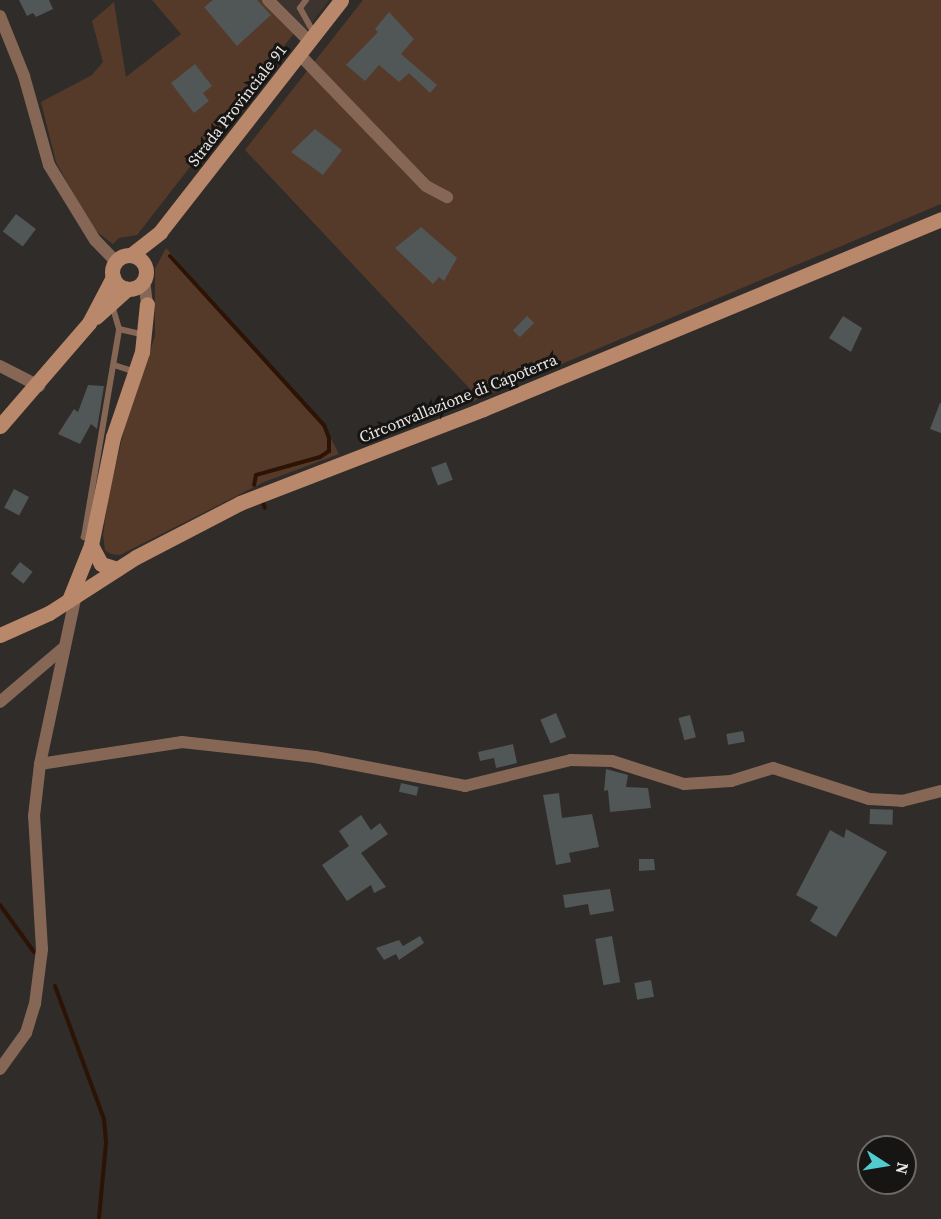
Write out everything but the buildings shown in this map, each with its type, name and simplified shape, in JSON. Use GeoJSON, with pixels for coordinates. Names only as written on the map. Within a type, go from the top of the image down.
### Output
{"type":"FeatureCollection","features":[{"type":"Feature","properties":{"kind":"street"},"geometry":{"type":"LineString","coordinates":[[268,0],[312,37]]}},
{"type":"Feature","properties":{"kind":"street","name":"Strada Provinciale 91"},"geometry":{"type":"LineString","coordinates":[[160,232],[341,0]]}},
{"type":"Feature","properties":{"kind":"street"},"geometry":{"type":"LineString","coordinates":[[0,16],[24,76],[49,165],[114,270],[137,281]]}},
{"type":"Feature","properties":{"kind":"street"},"geometry":{"type":"LineString","coordinates":[[300,54],[426,186],[447,196]]}},
{"type":"Feature","properties":{"kind":"street","name":"Circonvallazione di Capoterra"},"geometry":{"type":"LineString","coordinates":[[0,635],[53,610],[117,569],[240,503],[483,409],[941,219]]}},
{"type":"Feature","properties":{"kind":"street"},"geometry":{"type":"LineString","coordinates":[[89,323],[137,281],[160,232]]}},
{"type":"Feature","properties":{"kind":"street"},"geometry":{"type":"LineString","coordinates":[[0,426],[39,386],[89,323],[114,270],[160,232]]}},
{"type":"Feature","properties":{"kind":"street"},"geometry":{"type":"LineString","coordinates":[[0,1069],[26,1033],[35,1004],[42,949],[34,816],[40,764],[73,597],[91,542],[113,437],[136,372],[145,335],[147,304],[137,281],[131,255]]}},
{"type":"Feature","properties":{"kind":"street"},"geometry":{"type":"LineString","coordinates":[[0,366],[39,386]]}},
{"type":"Feature","properties":{"kind":"street"},"geometry":{"type":"LineString","coordinates":[[91,542],[101,564],[117,569]]}},
{"type":"Feature","properties":{"kind":"street"},"geometry":{"type":"LineString","coordinates":[[53,610],[70,619]]}},
{"type":"Feature","properties":{"kind":"street"},"geometry":{"type":"LineString","coordinates":[[0,702],[62,650]]}},
{"type":"Feature","properties":{"kind":"street"},"geometry":{"type":"LineString","coordinates":[[40,764],[182,742],[315,757],[465,786],[571,760],[612,760],[684,783],[731,781],[773,768],[869,799],[902,801],[941,791]]}},
{"type":"Feature","properties":{"kind":"lane"},"geometry":{"type":"LineString","coordinates":[[306,0],[300,8],[312,37]]}},
{"type":"Feature","properties":{"kind":"lane"},"geometry":{"type":"LineString","coordinates":[[91,542],[84,537],[119,329],[112,305]]}},
{"type":"Feature","properties":{"kind":"lane"},"geometry":{"type":"LineString","coordinates":[[119,329],[145,335]]}},
{"type":"Feature","properties":{"kind":"lane"},"geometry":{"type":"LineString","coordinates":[[114,365],[136,372]]}},
{"type":"Feature","properties":{"kind":"shaded area"},"geometry":{"type":"Polygon","coordinates":[[[152,0],[273,0],[299,27],[137,235],[119,238],[113,244],[93,229],[56,162],[41,102],[92,75],[103,62],[92,21],[114,2],[126,77],[181,34],[152,0]]]}},
{"type":"Feature","properties":{"kind":"shaded area"},"geometry":{"type":"Polygon","coordinates":[[[273,0],[329,0],[306,31],[273,0]]]}},
{"type":"Feature","properties":{"kind":"shaded area"},"geometry":{"type":"Polygon","coordinates":[[[363,0],[941,0],[941,204],[469,403],[471,390],[245,150],[363,0]]]}},
{"type":"Feature","properties":{"kind":"shaded area"},"geometry":{"type":"Polygon","coordinates":[[[166,248],[324,425],[339,454],[264,482],[120,555],[111,554],[105,550],[103,535],[108,498],[124,430],[155,336],[155,269],[166,248]]]}},
{"type":"Feature","properties":{"kind":"waterway"},"geometry":{"type":"LineString","coordinates":[[170,256],[324,425],[329,438],[329,451],[320,457],[256,475],[254,485]]}},
{"type":"Feature","properties":{"kind":"waterway"},"geometry":{"type":"LineString","coordinates":[[263,503],[265,508]]}},
{"type":"Feature","properties":{"kind":"waterway"},"geometry":{"type":"LineString","coordinates":[[0,905],[34,952]]}},
{"type":"Feature","properties":{"kind":"waterway"},"geometry":{"type":"LineString","coordinates":[[55,986],[104,1119],[106,1143],[99,1219]]}}]}
